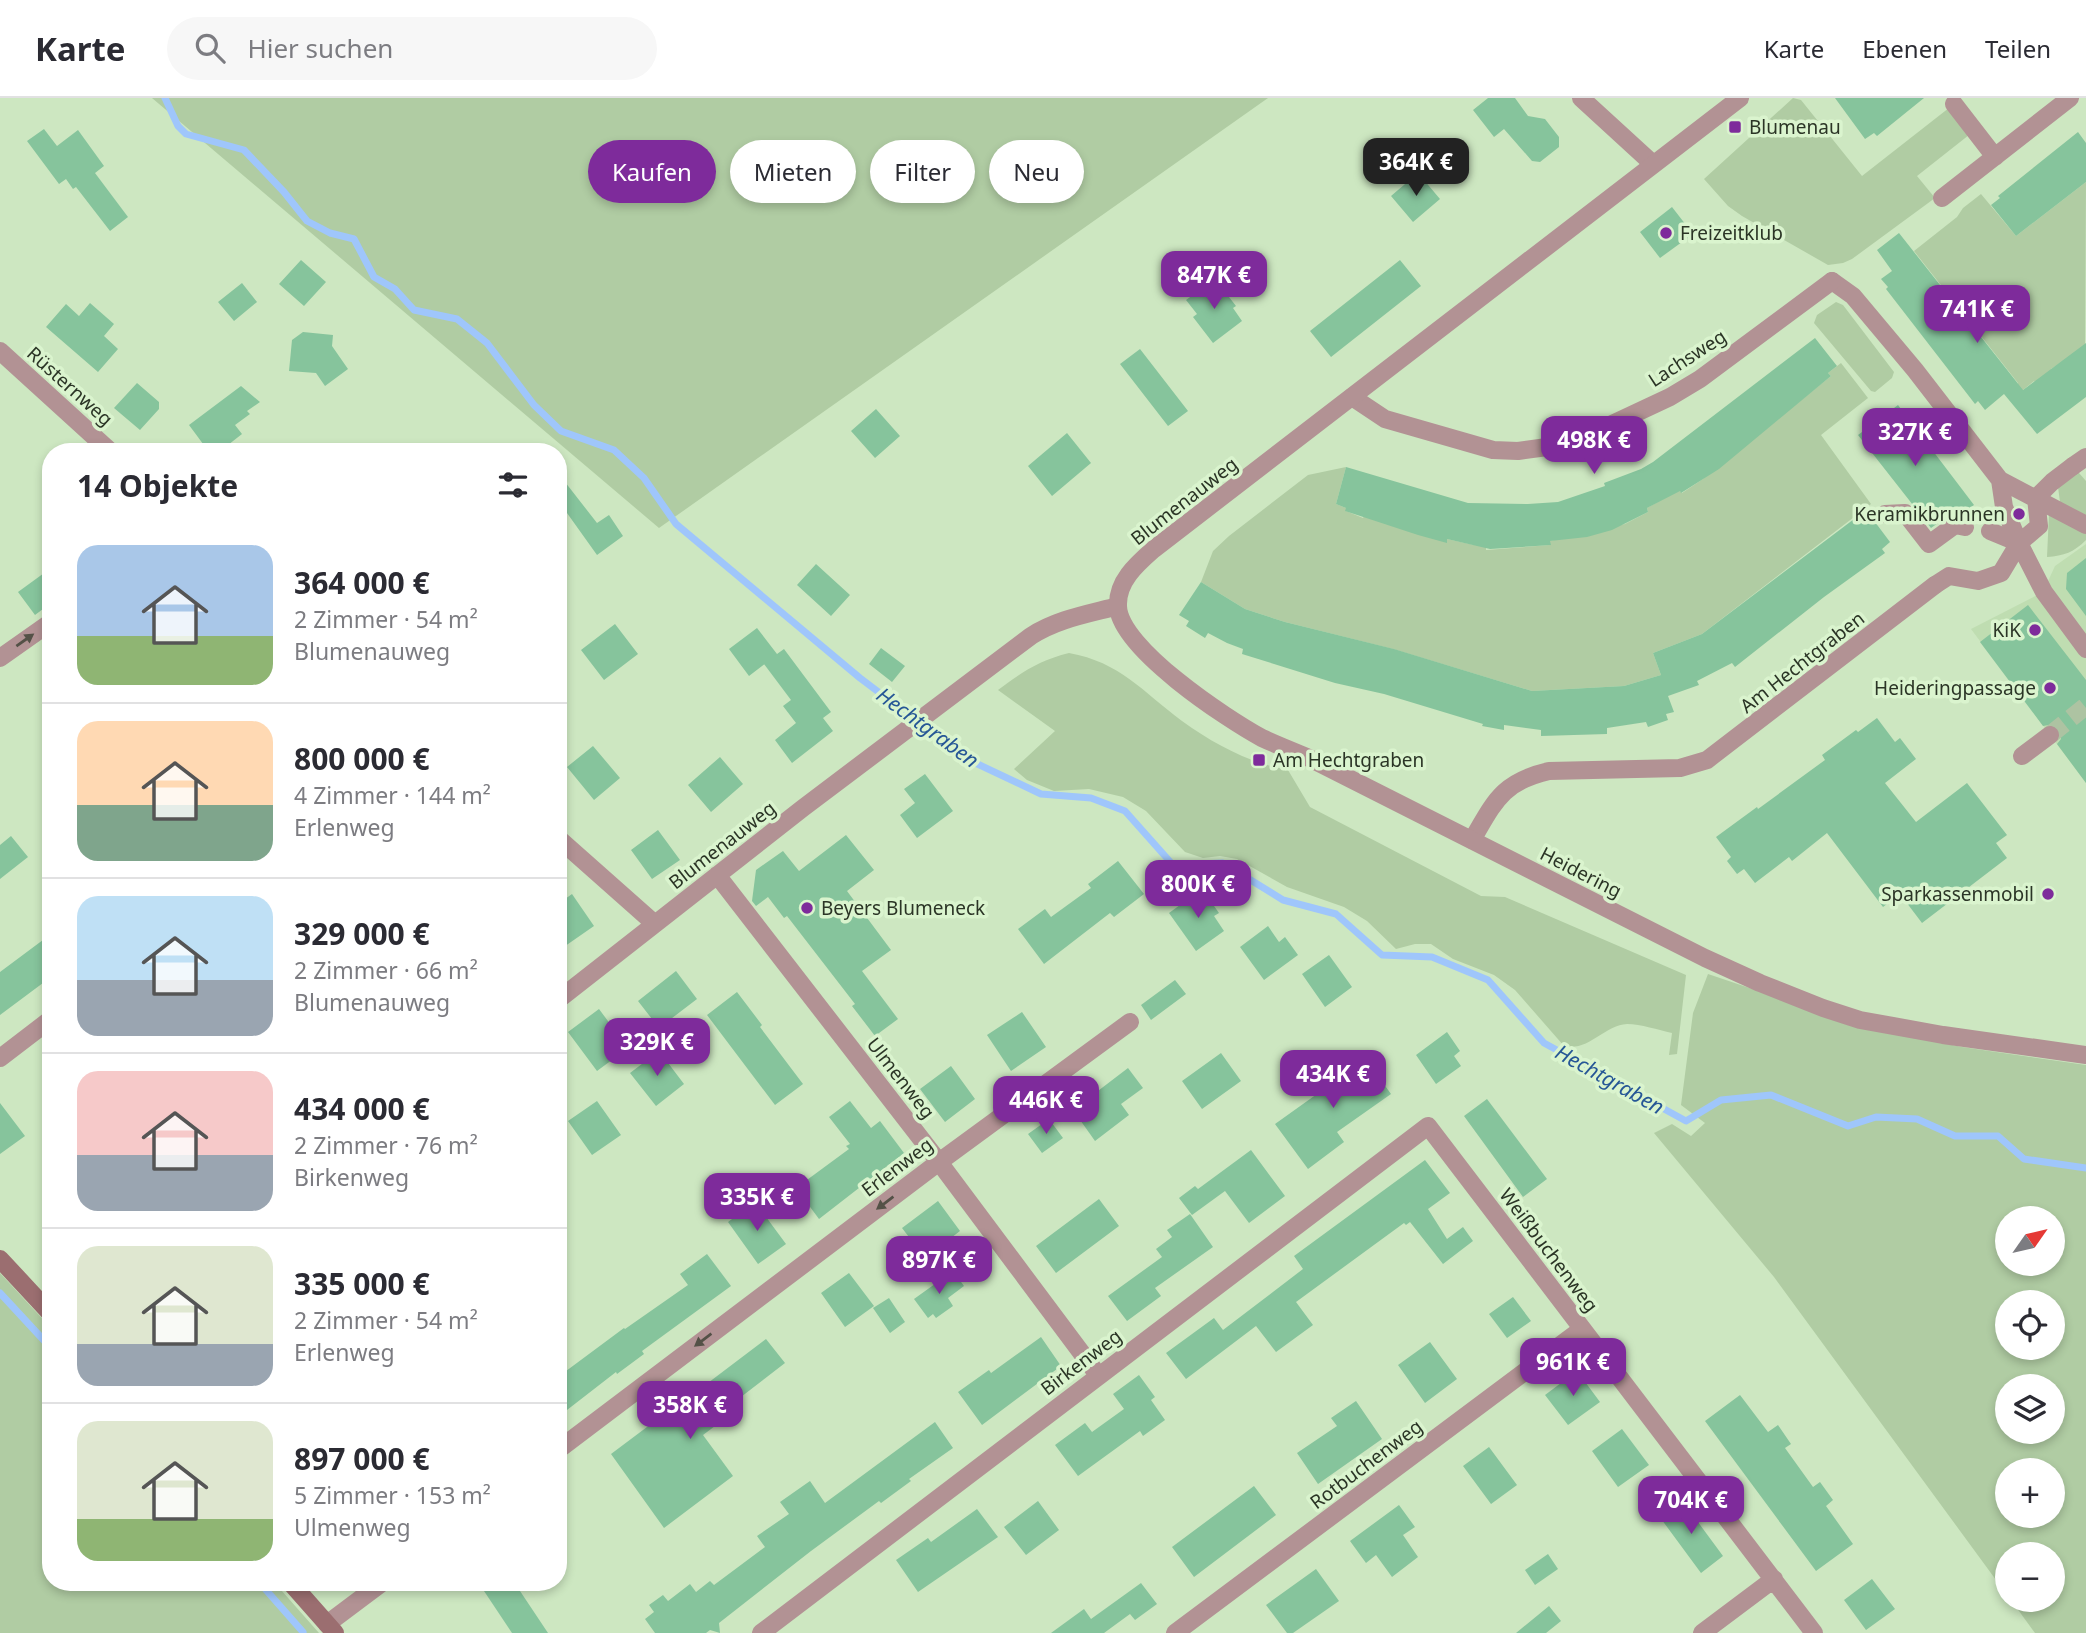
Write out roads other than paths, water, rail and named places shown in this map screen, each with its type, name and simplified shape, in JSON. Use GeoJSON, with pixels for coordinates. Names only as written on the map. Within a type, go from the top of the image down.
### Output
{"type":"FeatureCollection","features":[{"type":"Feature","properties":{"kind":"main road"},"geometry":{"type":"LineString","coordinates":[[0,1259],[42,1304]]}},
{"type":"Feature","properties":{"kind":"main road"},"geometry":{"type":"LineString","coordinates":[[298,1591],[331,1629]]}},
{"type":"Feature","properties":{"kind":"street"},"geometry":{"type":"LineString","coordinates":[[1581,98],[1653,164]]}},
{"type":"Feature","properties":{"kind":"street","name":"Blumenauweg"},"geometry":{"type":"LineString","coordinates":[[567,993],[928,713],[1044,627],[1118,606],[1126,579],[1139,562],[1740,98]]}},
{"type":"Feature","properties":{"kind":"street"},"geometry":{"type":"LineString","coordinates":[[1942,198],[2070,98]]}},
{"type":"Feature","properties":{"kind":"street"},"geometry":{"type":"LineString","coordinates":[[1954,104],[1994,157]]}},
{"type":"Feature","properties":{"kind":"street","name":"Lachsweg"},"geometry":{"type":"LineString","coordinates":[[1352,397],[1385,419],[1493,450],[1518,452],[1548,447],[1606,427],[1670,397],[1700,379],[1832,281],[1853,296],[2000,480]]}},
{"type":"Feature","properties":{"kind":"street","name":"Rüsternweg"},"geometry":{"type":"LineString","coordinates":[[0,351],[101,443]]}},
{"type":"Feature","properties":{"kind":"street"},"geometry":{"type":"LineString","coordinates":[[2036,498],[2080,461]]}},
{"type":"Feature","properties":{"kind":"street"},"geometry":{"type":"LineString","coordinates":[[2000,480],[2086,525]]}},
{"type":"Feature","properties":{"kind":"street"},"geometry":{"type":"LineString","coordinates":[[2000,480],[2004,507],[2043,592],[2086,649]]}},
{"type":"Feature","properties":{"kind":"street"},"geometry":{"type":"LineString","coordinates":[[2019,543],[2039,526],[2036,498]]}},
{"type":"Feature","properties":{"kind":"street"},"geometry":{"type":"LineString","coordinates":[[1885,514],[1905,513],[1929,544],[1958,524]]}},
{"type":"Feature","properties":{"kind":"street"},"geometry":{"type":"LineString","coordinates":[[1990,531],[2019,543]]}},
{"type":"Feature","properties":{"kind":"street","name":"Am Hechtgraben"},"geometry":{"type":"LineString","coordinates":[[1472,840],[1501,794],[1529,776],[1549,771],[1680,768],[1707,760],[1949,576],[1978,581],[2001,573],[2019,543]]}},
{"type":"Feature","properties":{"kind":"street","name":"Heidering"},"geometry":{"type":"LineString","coordinates":[[1118,606],[1128,634],[1148,655],[1212,708],[1263,738],[1307,757],[1705,958],[1823,1008],[1860,1020],[2086,1055]]}},
{"type":"Feature","properties":{"kind":"street"},"geometry":{"type":"LineString","coordinates":[[0,658],[42,628]]}},
{"type":"Feature","properties":{"kind":"street"},"geometry":{"type":"LineString","coordinates":[[2022,756],[2049,735]]}},
{"type":"Feature","properties":{"kind":"street"},"geometry":{"type":"LineString","coordinates":[[567,846],[654,924]]}},
{"type":"Feature","properties":{"kind":"street","name":"Ulmenweg"},"geometry":{"type":"LineString","coordinates":[[717,875],[939,1162],[1098,1375]]}},
{"type":"Feature","properties":{"kind":"street","name":"Erlenweg"},"geometry":{"type":"LineString","coordinates":[[567,1443],[939,1162],[1130,1022]]}},
{"type":"Feature","properties":{"kind":"street"},"geometry":{"type":"LineString","coordinates":[[0,1058],[42,1025]]}},
{"type":"Feature","properties":{"kind":"street","name":"Weißbuchenweg"},"geometry":{"type":"LineString","coordinates":[[1428,1126],[1814,1633]]}},
{"type":"Feature","properties":{"kind":"street","name":"Birkenweg"},"geometry":{"type":"LineString","coordinates":[[761,1633],[1428,1126]]}},
{"type":"Feature","properties":{"kind":"street","name":"Rotbuchenweg"},"geometry":{"type":"LineString","coordinates":[[1175,1633],[1582,1329]]}},
{"type":"Feature","properties":{"kind":"street"},"geometry":{"type":"LineString","coordinates":[[1702,1633],[1774,1579]]}},
{"type":"Feature","properties":{"kind":"street"},"geometry":{"type":"LineString","coordinates":[[331,1629],[373,1591]]}},
{"type":"Feature","properties":{"kind":"waterway","name":"Hechtgraben"},"geometry":{"type":"LineString","coordinates":[[165,98],[178,126],[186,134],[244,150],[307,221],[330,233],[354,239],[374,277],[395,289],[414,310],[457,319],[487,343],[534,405],[561,431],[614,450],[644,478],[676,524],[860,678],[967,759],[1041,794],[1091,798],[1125,811],[1173,865],[1223,863],[1283,900],[1336,914],[1382,955],[1432,957],[1488,980],[1544,1043],[1686,1121],[1721,1100],[1771,1095],[1848,1126],[1876,1117],[1917,1119],[1955,1136],[1998,1136],[2024,1159],[2086,1168]]}},
{"type":"Feature","properties":{"kind":"waterway"},"geometry":{"type":"LineString","coordinates":[[0,1293],[42,1338]]}},
{"type":"Feature","properties":{"kind":"waterway"},"geometry":{"type":"LineString","coordinates":[[267,1591],[303,1632]]}},
{"type":"Feature","properties":{"kind":"tunnel"},"geometry":{"type":"LineString","coordinates":[[2050,735],[2086,706]]}},
{"type":"Feature","properties":{"kind":"place","name":"Blumenau"},"geometry":{"type":"Point","coordinates":[1735,127]}},
{"type":"Feature","properties":{"kind":"place","name":"Freizeitklub"},"geometry":{"type":"Point","coordinates":[1666,233]}},
{"type":"Feature","properties":{"kind":"place","name":"Keramikbrunnen"},"geometry":{"type":"Point","coordinates":[2019,514]}},
{"type":"Feature","properties":{"kind":"place","name":"KiK"},"geometry":{"type":"Point","coordinates":[2035,630]}},
{"type":"Feature","properties":{"kind":"place","name":"Heideringpassage"},"geometry":{"type":"Point","coordinates":[2050,688]}},
{"type":"Feature","properties":{"kind":"place","name":"Am Hechtgraben"},"geometry":{"type":"Point","coordinates":[1259,760]}},
{"type":"Feature","properties":{"kind":"place","name":"Sparkassenmobil"},"geometry":{"type":"Point","coordinates":[2048,894]}},
{"type":"Feature","properties":{"kind":"place","name":"Beyers Blumeneck"},"geometry":{"type":"Point","coordinates":[807,908]}}]}
